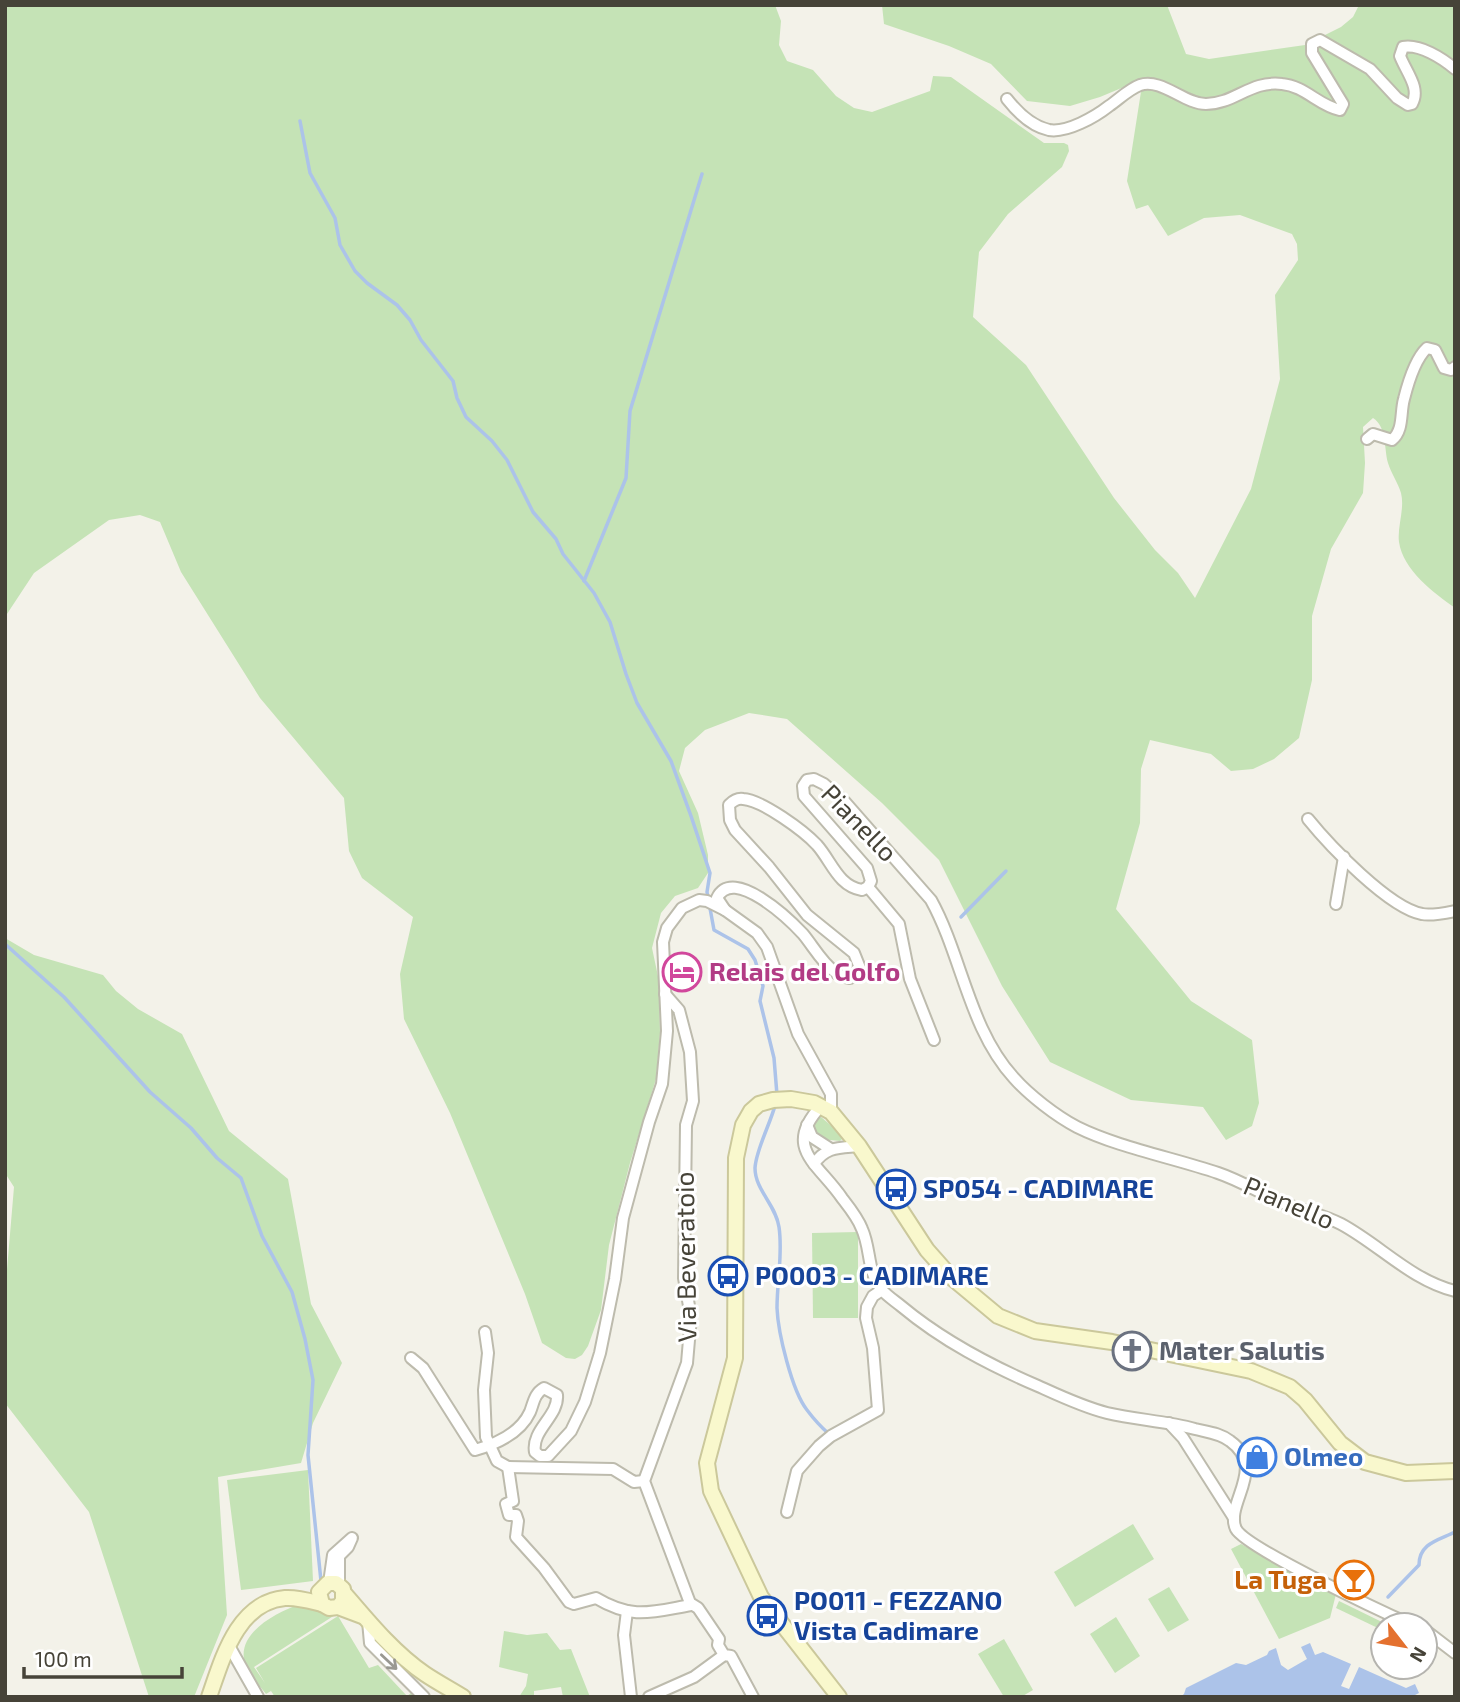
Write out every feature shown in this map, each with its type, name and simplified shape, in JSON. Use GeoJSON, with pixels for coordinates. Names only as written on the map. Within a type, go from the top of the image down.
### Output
{"type":"FeatureCollection","features":[{"type":"Feature","properties":{"kind":"main road"},"geometry":{"type":"LineString","coordinates":[[839,1697],[761,1597],[711,1492],[708,1463],[735,1358],[736,1158],[743,1125],[751,1111],[760,1104],[791,1099],[826,1109],[859,1146],[927,1250],[950,1276],[998,1317],[1035,1331],[1112,1342],[1261,1374],[1290,1387],[1305,1400],[1340,1443],[1365,1462],[1406,1474],[1455,1471]]}},
{"type":"Feature","properties":{"kind":"main road"},"geometry":{"type":"LineString","coordinates":[[209,1697],[228,1644],[240,1625],[258,1609],[281,1598],[333,1587]]}},
{"type":"Feature","properties":{"kind":"main road"},"geometry":{"type":"LineString","coordinates":[[322,1604],[319,1596],[333,1587]]}},
{"type":"Feature","properties":{"kind":"main road"},"geometry":{"type":"LineString","coordinates":[[333,1587],[343,1601],[338,1607]]}},
{"type":"Feature","properties":{"kind":"main road"},"geometry":{"type":"LineString","coordinates":[[333,1587],[414,1666],[463,1697]]}},
{"type":"Feature","properties":{"kind":"main road"},"geometry":{"type":"LineString","coordinates":[[294,1597],[329,1608],[338,1607],[366,1618]]}},
{"type":"Feature","properties":{"kind":"street"},"geometry":{"type":"LineString","coordinates":[[1007,99],[1027,120],[1050,130],[1067,128],[1106,108],[1137,86],[1147,84],[1202,104],[1216,104],[1252,86],[1266,83],[1284,84],[1313,95],[1328,106],[1340,110],[1343,104],[1312,53],[1312,44],[1320,40],[1370,69],[1397,98],[1408,105],[1414,102],[1415,96],[1412,82],[1400,57],[1403,47],[1419,48],[1455,69]]}},
{"type":"Feature","properties":{"kind":"street"},"geometry":{"type":"LineString","coordinates":[[1367,439],[1373,434],[1392,440],[1398,434],[1408,386],[1418,359],[1427,348],[1436,351],[1444,368],[1451,370],[1455,367]]}},
{"type":"Feature","properties":{"kind":"street","name":"Pianello"},"geometry":{"type":"LineString","coordinates":[[724,910],[717,898],[719,893],[740,888],[754,894],[796,927],[835,972],[850,978],[860,968],[854,953],[807,915],[769,867],[734,830],[730,820],[729,805],[734,800],[742,799],[766,808],[816,844],[846,885],[862,890],[868,887],[871,881],[867,869],[803,796],[803,786],[807,780],[814,779],[824,784],[845,802],[931,900],[993,1050],[1014,1078],[1058,1115],[1078,1127],[1111,1139],[1221,1173],[1284,1203],[1339,1223],[1374,1244],[1396,1263],[1439,1287],[1455,1290]]}},
{"type":"Feature","properties":{"kind":"street"},"geometry":{"type":"LineString","coordinates":[[1308,819],[1372,885],[1410,910],[1423,915],[1455,911]]}},
{"type":"Feature","properties":{"kind":"street"},"geometry":{"type":"LineString","coordinates":[[1336,904],[1344,857]]}},
{"type":"Feature","properties":{"kind":"street"},"geometry":{"type":"LineString","coordinates":[[868,887],[899,924],[910,979],[934,1040]]}},
{"type":"Feature","properties":{"kind":"street"},"geometry":{"type":"LineString","coordinates":[[411,1358],[424,1368],[433,1387],[475,1450],[490,1446],[519,1427],[530,1413],[537,1393],[547,1388],[557,1395],[558,1402],[534,1448],[540,1456],[548,1456],[571,1431],[585,1402],[608,1320],[623,1218],[662,1084],[667,1031],[663,942],[667,928],[682,908],[699,900],[707,901],[757,933],[766,947],[798,1034],[831,1094],[826,1109],[809,1119],[804,1147],[862,1228],[871,1270],[882,1290],[917,1320],[987,1364],[1094,1410],[1127,1418],[1167,1421],[1212,1432],[1231,1441],[1242,1455],[1246,1470],[1244,1487],[1234,1518]]}},
{"type":"Feature","properties":{"kind":"street","name":"Via Beveratoio"},"geometry":{"type":"LineString","coordinates":[[644,1482],[687,1363],[691,1317],[684,1278],[686,1125],[692,1101],[690,1052],[679,1010],[665,994]]}},
{"type":"Feature","properties":{"kind":"street"},"geometry":{"type":"LineString","coordinates":[[807,1125],[812,1138],[829,1149]]}},
{"type":"Feature","properties":{"kind":"street"},"geometry":{"type":"LineString","coordinates":[[814,1164],[820,1155],[829,1149],[859,1146]]}},
{"type":"Feature","properties":{"kind":"street"},"geometry":{"type":"LineString","coordinates":[[787,1512],[797,1471],[819,1446],[831,1436],[878,1410],[873,1348],[866,1318],[867,1307],[873,1296],[882,1290]]}},
{"type":"Feature","properties":{"kind":"street"},"geometry":{"type":"LineString","coordinates":[[485,1332],[488,1353],[484,1402],[486,1437],[497,1461],[508,1467],[613,1469],[634,1482],[644,1482],[691,1605]]}},
{"type":"Feature","properties":{"kind":"street"},"geometry":{"type":"LineString","coordinates":[[1167,1421],[1183,1438],[1234,1518],[1238,1531],[1251,1544],[1384,1611]]}},
{"type":"Feature","properties":{"kind":"street"},"geometry":{"type":"LineString","coordinates":[[508,1467],[513,1502],[506,1504],[509,1515],[516,1515],[518,1521],[516,1537],[544,1568],[569,1602],[574,1604],[596,1598],[608,1605],[638,1614],[691,1605],[698,1608],[719,1639],[718,1645],[724,1655]]}},
{"type":"Feature","properties":{"kind":"street"},"geometry":{"type":"LineString","coordinates":[[627,1611],[624,1635],[631,1697]]}},
{"type":"Feature","properties":{"kind":"street"},"geometry":{"type":"LineString","coordinates":[[366,1618],[370,1643],[424,1697]]}},
{"type":"Feature","properties":{"kind":"street"},"geometry":{"type":"LineString","coordinates":[[1439,1641],[1455,1653]]}},
{"type":"Feature","properties":{"kind":"street"},"geometry":{"type":"LineString","coordinates":[[228,1644],[258,1697]]}},
{"type":"Feature","properties":{"kind":"street"},"geometry":{"type":"LineString","coordinates":[[649,1697],[694,1677],[724,1655],[731,1656],[752,1697]]}},
{"type":"Feature","properties":{"kind":"green space"},"geometry":{"type":"Polygon","coordinates":[[[5,5],[775,5],[781,21],[779,45],[787,61],[813,70],[836,96],[854,108],[872,112],[930,91],[933,76],[951,77],[1044,143],[1064,143],[1068,145],[1069,151],[1062,167],[1008,214],[979,252],[973,317],[1026,365],[1114,498],[1155,550],[1178,573],[1195,598],[1251,489],[1280,379],[1275,295],[1298,260],[1297,244],[1292,234],[1240,215],[1204,218],[1168,236],[1148,205],[1136,209],[1127,181],[1143,79],[1070,106],[1027,101],[991,64],[949,46],[884,24],[882,5],[1167,5],[1186,54],[1209,59],[1305,45],[1341,27],[1353,17],[1359,5],[1455,5],[1455,608],[1421,580],[1406,562],[1399,542],[1401,493],[1388,463],[1381,427],[1373,418],[1363,427],[1363,493],[1331,549],[1312,616],[1312,680],[1299,738],[1274,759],[1253,769],[1231,771],[1211,754],[1150,740],[1141,769],[1140,823],[1116,909],[1191,1001],[1252,1040],[1259,1103],[1252,1126],[1226,1140],[1203,1107],[1131,1100],[1050,1062],[1002,986],[939,860],[882,803],[787,719],[749,713],[705,730],[685,748],[679,771],[698,813],[708,855],[708,873],[698,888],[675,896],[661,913],[652,948],[659,981],[660,1033],[656,1079],[630,1163],[609,1245],[601,1310],[588,1346],[582,1355],[575,1359],[566,1358],[542,1343],[525,1294],[450,1113],[404,1019],[400,974],[413,917],[362,878],[349,851],[344,798],[260,698],[181,572],[160,522],[140,515],[109,520],[34,573],[5,617],[5,5]]]}},
{"type":"Feature","properties":{"kind":"green space"},"geometry":{"type":"Polygon","coordinates":[[[5,938],[34,955],[103,975],[116,991],[138,1009],[182,1034],[229,1131],[288,1179],[311,1304],[342,1363],[313,1423],[301,1463],[218,1477],[227,1615],[194,1697],[149,1697],[89,1512],[5,1403],[5,1293],[14,1187],[5,1173],[5,938]]]}},
{"type":"Feature","properties":{"kind":"green space"},"geometry":{"type":"Polygon","coordinates":[[[821,1117],[841,1134],[843,1138],[840,1141],[820,1139],[814,1126],[821,1117]]]}},
{"type":"Feature","properties":{"kind":"green space"},"geometry":{"type":"Polygon","coordinates":[[[858,1232],[858,1318],[813,1318],[812,1233],[858,1232]]]}},
{"type":"Feature","properties":{"kind":"green space"},"geometry":{"type":"Polygon","coordinates":[[[308,1470],[313,1581],[241,1590],[227,1480],[308,1470]]]}},
{"type":"Feature","properties":{"kind":"green space"},"geometry":{"type":"Polygon","coordinates":[[[1133,1524],[1154,1559],[1075,1607],[1054,1572],[1133,1524]]]}},
{"type":"Feature","properties":{"kind":"green space"},"geometry":{"type":"Polygon","coordinates":[[[1241,1544],[1336,1594],[1330,1618],[1279,1639],[1231,1549],[1241,1544]]]}},
{"type":"Feature","properties":{"kind":"green space"},"geometry":{"type":"Polygon","coordinates":[[[1169,1587],[1189,1620],[1168,1632],[1148,1599],[1169,1587]]]}},
{"type":"Feature","properties":{"kind":"green space"},"geometry":{"type":"Polygon","coordinates":[[[1339,1601],[1369,1616],[1369,1624],[1336,1608],[1339,1601]]]}},
{"type":"Feature","properties":{"kind":"green space"},"geometry":{"type":"Polygon","coordinates":[[[300,1604],[317,1604],[335,1615],[254,1667],[265,1683],[256,1668],[338,1616],[369,1668],[378,1665],[407,1696],[414,1691],[418,1697],[275,1697],[271,1691],[266,1694],[249,1673],[244,1660],[244,1648],[256,1629],[266,1621],[300,1604]]]}},
{"type":"Feature","properties":{"kind":"green space"},"geometry":{"type":"Polygon","coordinates":[[[1116,1617],[1140,1656],[1115,1673],[1090,1634],[1116,1617]]]}},
{"type":"Feature","properties":{"kind":"green space"},"geometry":{"type":"Polygon","coordinates":[[[504,1631],[527,1635],[547,1633],[560,1650],[571,1649],[590,1697],[563,1697],[561,1687],[534,1691],[534,1697],[519,1697],[526,1686],[528,1674],[499,1667],[504,1631]]]}},
{"type":"Feature","properties":{"kind":"green space"},"geometry":{"type":"Polygon","coordinates":[[[1004,1639],[1033,1690],[1021,1697],[1004,1697],[978,1654],[1004,1639]]]}},
{"type":"Feature","properties":{"kind":"water"},"geometry":{"type":"Polygon","coordinates":[[[1310,1643],[1315,1655],[1323,1652],[1351,1664],[1341,1686],[1349,1689],[1359,1667],[1369,1671],[1369,1681],[1390,1681],[1406,1688],[1415,1684],[1419,1693],[1411,1697],[1180,1697],[1186,1688],[1236,1663],[1246,1665],[1276,1648],[1281,1665],[1288,1670],[1307,1659],[1301,1647],[1310,1643]]]}},
{"type":"Feature","properties":{"kind":"waterway"},"geometry":{"type":"LineString","coordinates":[[300,121],[310,173],[335,218],[340,245],[355,271],[397,305],[410,320],[421,340],[453,381],[466,417],[492,441],[507,460],[533,512],[556,539],[563,554],[594,593],[610,622],[637,703],[671,761],[691,816],[710,873],[707,892],[714,930],[748,949],[755,960],[763,986],[760,1001],[774,1058],[777,1095]]}},
{"type":"Feature","properties":{"kind":"waterway"},"geometry":{"type":"LineString","coordinates":[[584,581],[626,478],[630,411],[702,174]]}},
{"type":"Feature","properties":{"kind":"waterway"},"geometry":{"type":"LineString","coordinates":[[961,917],[1006,871]]}},
{"type":"Feature","properties":{"kind":"waterway"},"geometry":{"type":"LineString","coordinates":[[5,944],[64,997],[150,1092],[241,1178],[262,1236],[292,1292],[305,1339],[313,1380],[308,1455],[321,1581]]}},
{"type":"Feature","properties":{"kind":"waterway"},"geometry":{"type":"LineString","coordinates":[[776,1102],[755,1168],[758,1183],[779,1227],[777,1308],[780,1332],[791,1376],[801,1401],[829,1434]]}},
{"type":"Feature","properties":{"kind":"waterway"},"geometry":{"type":"LineString","coordinates":[[1388,1597],[1419,1565],[1426,1547],[1455,1532]]}},
{"type":"Feature","properties":{"kind":"place","name":"Relais del Golfo"},"geometry":{"type":"Point","coordinates":[682,972]}},
{"type":"Feature","properties":{"kind":"place","name":"SP054 - CADIMARE"},"geometry":{"type":"Point","coordinates":[896,1189]}},
{"type":"Feature","properties":{"kind":"place","name":"PO003 - CADIMARE"},"geometry":{"type":"Point","coordinates":[728,1276]}},
{"type":"Feature","properties":{"kind":"place","name":"Mater Salutis"},"geometry":{"type":"Point","coordinates":[1132,1351]}},
{"type":"Feature","properties":{"kind":"place","name":"Olmeo"},"geometry":{"type":"Point","coordinates":[1257,1457]}},
{"type":"Feature","properties":{"kind":"place","name":"La Tuga"},"geometry":{"type":"Point","coordinates":[1354,1580]}},
{"type":"Feature","properties":{"kind":"place","name":"PO011 - FEZZANO Vista Cadimare"},"geometry":{"type":"Point","coordinates":[767,1616]}}]}
